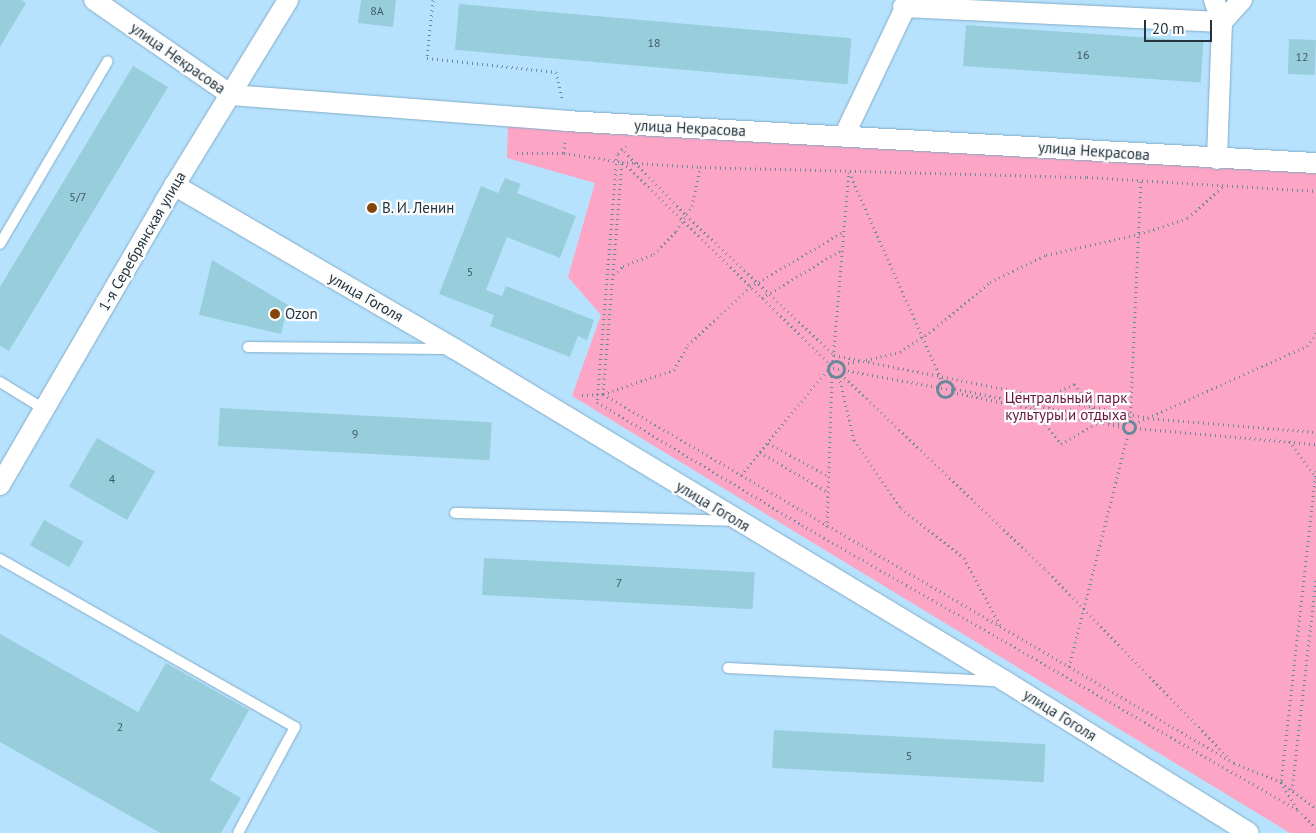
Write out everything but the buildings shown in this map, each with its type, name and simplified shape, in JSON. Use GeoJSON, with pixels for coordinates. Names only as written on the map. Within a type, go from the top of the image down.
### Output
{"type":"FeatureCollection","features":[{"type":"Feature","properties":{"kind":"street","name":"улица Некрасова"},"geometry":{"type":"LineString","coordinates":[[94,0],[231,95],[566,121],[1217,159],[1316,163]]}},
{"type":"Feature","properties":{"kind":"street","name":"1-я Серебрянская улица"},"geometry":{"type":"LineString","coordinates":[[0,484],[174,185],[288,0]]}},
{"type":"Feature","properties":{"kind":"street"},"geometry":{"type":"LineString","coordinates":[[1214,0],[1222,22],[1217,159]]}},
{"type":"Feature","properties":{"kind":"street"},"geometry":{"type":"LineString","coordinates":[[1222,22],[1242,0]]}},
{"type":"Feature","properties":{"kind":"street"},"geometry":{"type":"LineString","coordinates":[[844,136],[906,4],[1222,22]]}},
{"type":"Feature","properties":{"kind":"street","name":"улица Гоголя"},"geometry":{"type":"LineString","coordinates":[[174,185],[455,349],[737,521],[1005,681],[1249,833]]}},
{"type":"Feature","properties":{"kind":"lane"},"geometry":{"type":"LineString","coordinates":[[0,244],[108,61]]}},
{"type":"Feature","properties":{"kind":"lane"},"geometry":{"type":"LineString","coordinates":[[248,347],[455,349]]}},
{"type":"Feature","properties":{"kind":"lane"},"geometry":{"type":"LineString","coordinates":[[0,382],[44,409]]}},
{"type":"Feature","properties":{"kind":"lane"},"geometry":{"type":"LineString","coordinates":[[455,513],[737,521]]}},
{"type":"Feature","properties":{"kind":"lane"},"geometry":{"type":"LineString","coordinates":[[0,559],[295,727],[238,833]]}},
{"type":"Feature","properties":{"kind":"lane"},"geometry":{"type":"LineString","coordinates":[[728,668],[1005,681]]}},
{"type":"Feature","properties":{"kind":"path"},"geometry":{"type":"LineString","coordinates":[[433,0],[427,58],[556,72],[566,121]]}},
{"type":"Feature","properties":{"kind":"path"},"geometry":{"type":"LineString","coordinates":[[621,148],[629,146]]}},
{"type":"Feature","properties":{"kind":"path"},"geometry":{"type":"LineString","coordinates":[[621,148],[616,161],[597,402],[802,525],[1298,810]]}},
{"type":"Feature","properties":{"kind":"path"},"geometry":{"type":"LineString","coordinates":[[621,148],[686,215],[834,355],[939,374],[1148,418],[1316,432]]}},
{"type":"Feature","properties":{"kind":"path"},"geometry":{"type":"LineString","coordinates":[[517,153],[564,153],[622,162],[700,167],[1141,180],[1316,191]]}},
{"type":"Feature","properties":{"kind":"path"},"geometry":{"type":"LineString","coordinates":[[622,162],[762,298],[829,367],[832,375],[827,527]]}},
{"type":"Feature","properties":{"kind":"path"},"geometry":{"type":"LineString","coordinates":[[603,394],[622,162]]}},
{"type":"Feature","properties":{"kind":"path"},"geometry":{"type":"LineString","coordinates":[[613,276],[623,266],[654,254],[683,221],[692,206],[700,167]]}},
{"type":"Feature","properties":{"kind":"path"},"geometry":{"type":"LineString","coordinates":[[741,476],[833,361],[849,172]]}},
{"type":"Feature","properties":{"kind":"path"},"geometry":{"type":"LineString","coordinates":[[849,172],[942,381]]}},
{"type":"Feature","properties":{"kind":"path"},"geometry":{"type":"LineString","coordinates":[[1133,425],[1131,414],[1141,180]]}},
{"type":"Feature","properties":{"kind":"path"},"geometry":{"type":"LineString","coordinates":[[833,361],[842,364],[900,352],[923,337],[990,282],[1046,255],[1139,234],[1188,218],[1224,185]]}},
{"type":"Feature","properties":{"kind":"path"},"geometry":{"type":"LineString","coordinates":[[582,395],[603,394],[674,370],[693,339],[750,287],[843,232]]}},
{"type":"Feature","properties":{"kind":"path"},"geometry":{"type":"LineString","coordinates":[[762,298],[842,250]]}},
{"type":"Feature","properties":{"kind":"path"},"geometry":{"type":"LineString","coordinates":[[1069,667],[1128,433],[1133,425],[1307,346],[1316,333]]}},
{"type":"Feature","properties":{"kind":"path"},"geometry":{"type":"LineString","coordinates":[[842,364],[844,370]]}},
{"type":"Feature","properties":{"kind":"path"},"geometry":{"type":"LineString","coordinates":[[829,367],[1033,406],[1064,411],[1071,409],[1074,415]]}},
{"type":"Feature","properties":{"kind":"path"},"geometry":{"type":"LineString","coordinates":[[840,375],[844,370]]}},
{"type":"Feature","properties":{"kind":"path"},"geometry":{"type":"LineString","coordinates":[[832,375],[840,375],[1084,608],[1234,763]]}},
{"type":"Feature","properties":{"kind":"path"},"geometry":{"type":"LineString","coordinates":[[840,375],[854,440],[900,508],[964,558],[1001,628]]}},
{"type":"Feature","properties":{"kind":"path"},"geometry":{"type":"LineString","coordinates":[[937,387],[942,381]]}},
{"type":"Feature","properties":{"kind":"path"},"geometry":{"type":"LineString","coordinates":[[942,381],[950,383],[952,390]]}},
{"type":"Feature","properties":{"kind":"path"},"geometry":{"type":"LineString","coordinates":[[1033,406],[1074,384],[1100,421]]}},
{"type":"Feature","properties":{"kind":"path"},"geometry":{"type":"LineString","coordinates":[[937,387],[941,396],[952,390]]}},
{"type":"Feature","properties":{"kind":"path"},"geometry":{"type":"LineString","coordinates":[[603,394],[827,527],[1234,763],[1281,782],[1316,808]]}},
{"type":"Feature","properties":{"kind":"path"},"geometry":{"type":"LineString","coordinates":[[1033,406],[1062,414],[1067,420],[1074,415],[1123,426],[1133,425],[1316,444]]}},
{"type":"Feature","properties":{"kind":"path"},"geometry":{"type":"LineString","coordinates":[[1033,406],[1060,444],[1100,421]]}},
{"type":"Feature","properties":{"kind":"path"},"geometry":{"type":"LineString","coordinates":[[1123,426],[1128,433]]}},
{"type":"Feature","properties":{"kind":"path"},"geometry":{"type":"LineString","coordinates":[[1289,441],[1316,478]]}},
{"type":"Feature","properties":{"kind":"path"},"geometry":{"type":"LineString","coordinates":[[768,443],[829,477]]}},
{"type":"Feature","properties":{"kind":"path"},"geometry":{"type":"LineString","coordinates":[[760,452],[828,492]]}},
{"type":"Feature","properties":{"kind":"path"},"geometry":{"type":"LineString","coordinates":[[1316,471],[1281,782],[1298,810],[1316,828]]}},
{"type":"Feature","properties":{"kind":"path"},"geometry":{"type":"LineString","coordinates":[[1292,790],[1316,578]]}},
{"type":"Feature","properties":{"kind":"green space","name":"Центральный парк культуры и отдыха"},"geometry":{"type":"Polygon","coordinates":[[[508,124],[1316,170],[1316,833],[1290,833],[572,396],[601,315],[568,277],[595,183],[507,158],[508,124]]]}},
{"type":"Feature","properties":{"kind":"place","name":"В. И. Ленин"},"geometry":{"type":"Point","coordinates":[372,208]}},
{"type":"Feature","properties":{"kind":"place","name":"Ozon"},"geometry":{"type":"Point","coordinates":[275,314]}}]}
